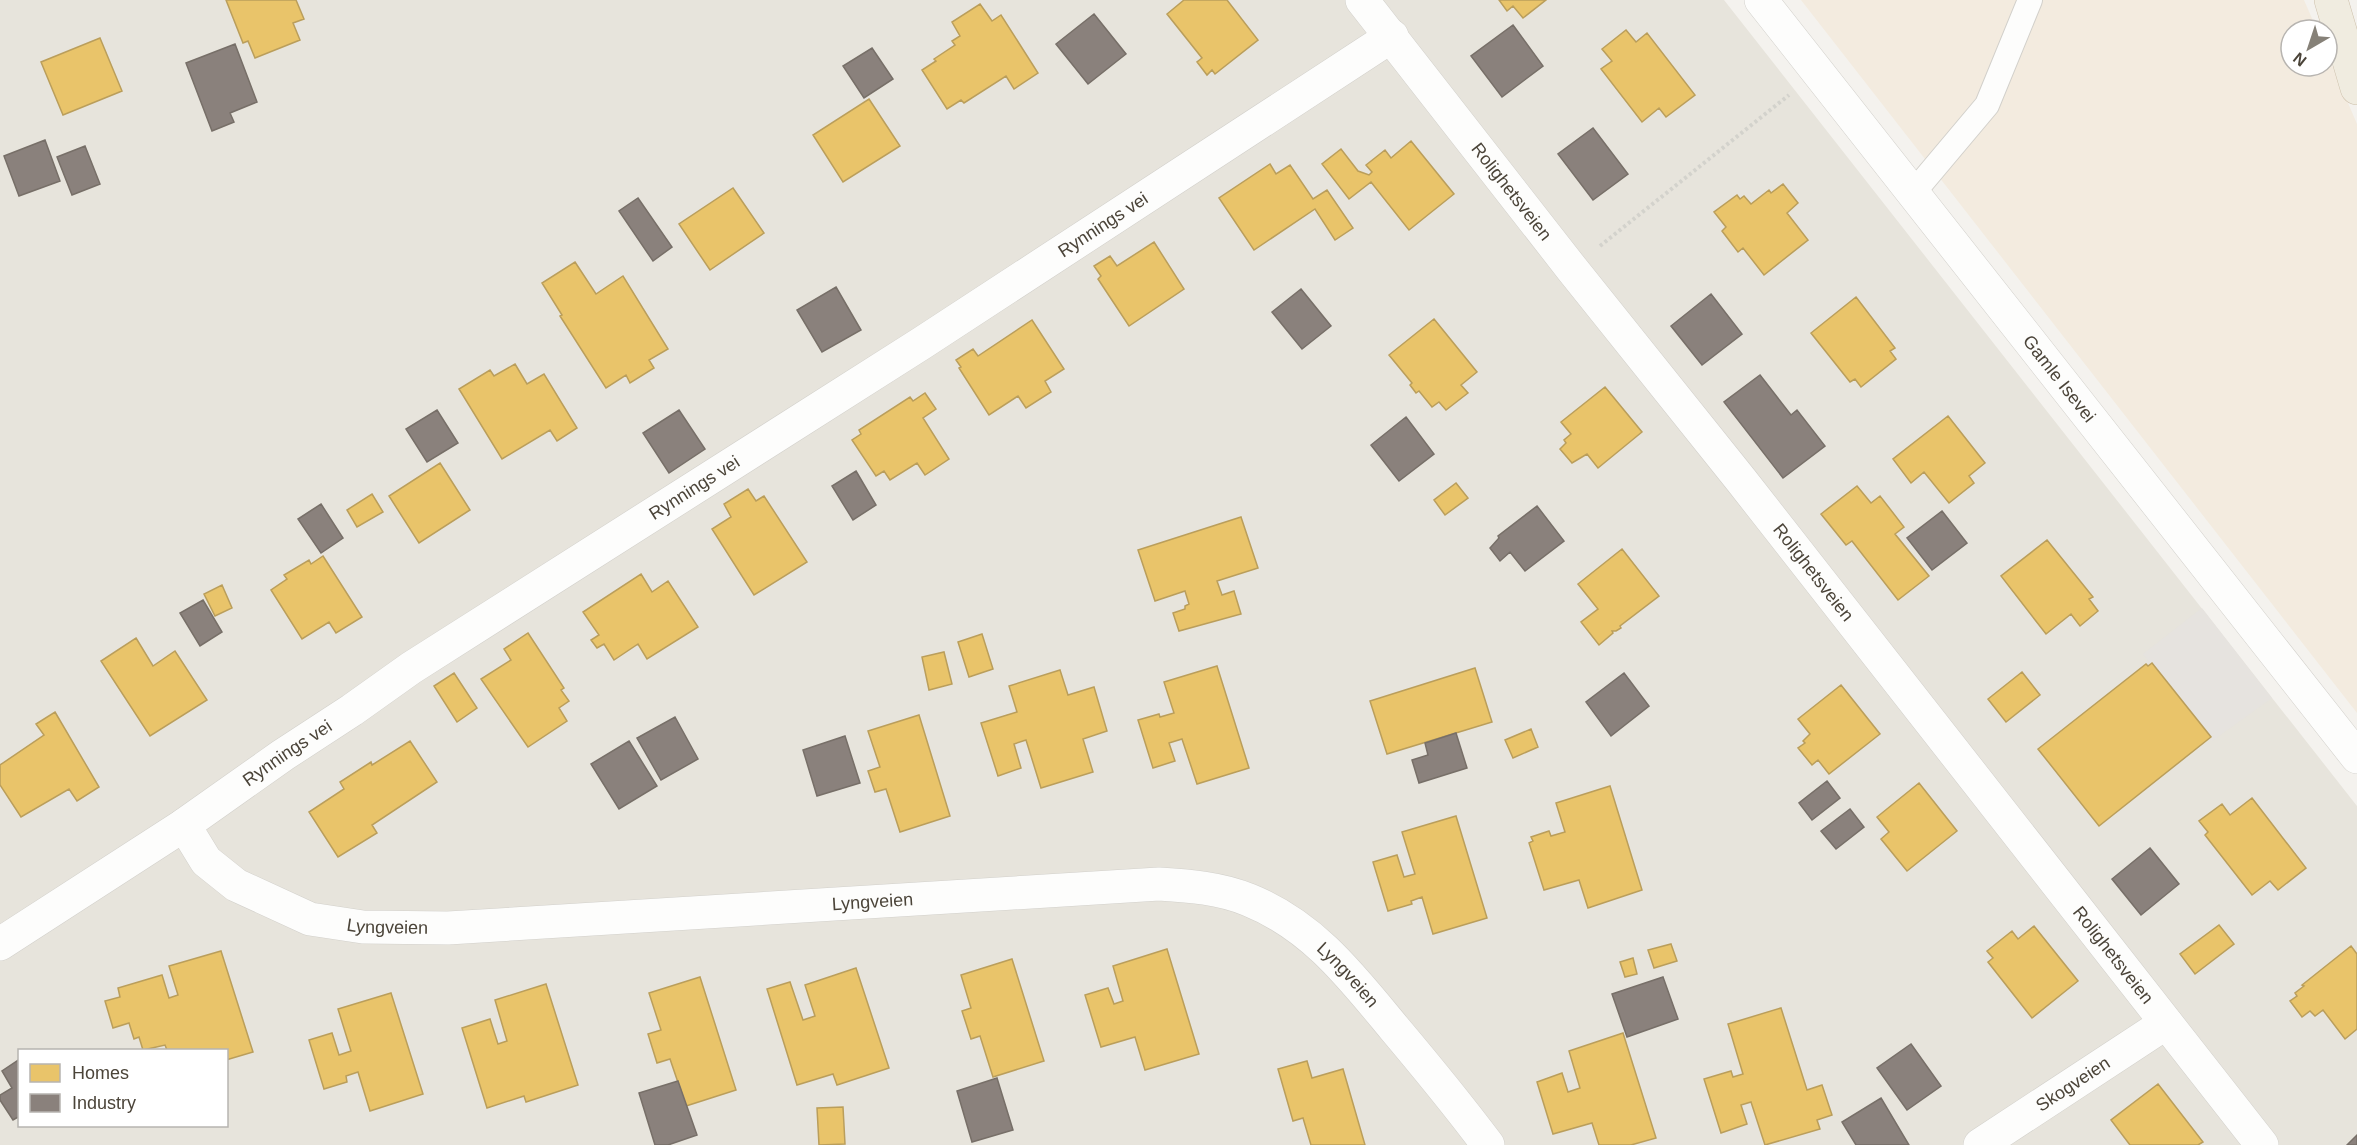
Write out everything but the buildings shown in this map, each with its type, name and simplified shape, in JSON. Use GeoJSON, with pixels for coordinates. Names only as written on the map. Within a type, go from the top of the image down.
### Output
{"type":"FeatureCollection","features":[{"type":"Feature","properties":{"kind":"highway"},"geometry":{"type":"LineString","coordinates":[[2331,0],[2357,87]]}},
{"type":"Feature","properties":{"kind":"street","name":"Rolighetsveien"},"geometry":{"type":"LineString","coordinates":[[1362,0],[2262,1145]]}},
{"type":"Feature","properties":{"kind":"street","name":"Gamle Isevei"},"geometry":{"type":"LineString","coordinates":[[1761,0],[2357,757]]}},
{"type":"Feature","properties":{"kind":"street","name":"Rynnings vei"},"geometry":{"type":"LineString","coordinates":[[0,944],[184,825],[411,668],[922,342],[1392,36]]}},
{"type":"Feature","properties":{"kind":"street","name":"Lyngveien"},"geometry":{"type":"LineString","coordinates":[[184,825],[206,861],[236,885],[310,919],[363,927],[460,927],[1159,884],[1202,887],[1226,892],[1249,900],[1295,926],[1338,960],[1446,1090],[1488,1145]]}},
{"type":"Feature","properties":{"kind":"street","name":"Skogveien"},"geometry":{"type":"LineString","coordinates":[[1980,1145],[2166,1023]]}},
{"type":"Feature","properties":{"kind":"lane"},"geometry":{"type":"LineString","coordinates":[[1913,194],[1988,105],[2030,0]]}},
{"type":"Feature","properties":{"kind":"path"},"geometry":{"type":"LineString","coordinates":[[1572,269],[1792,93]]}},
{"type":"Feature","properties":{"kind":"shaded area"},"geometry":{"type":"Polygon","coordinates":[[[0,0],[1724,0],[2357,806],[2357,1145],[0,1145],[0,0]]]}},
{"type":"Feature","properties":{"kind":"shaded area"},"geometry":{"type":"Polygon","coordinates":[[[1801,0],[2304,0],[2312,18],[2279,18],[2279,78],[2337,78],[2357,124],[2357,713],[1801,0]]]}},
{"type":"Feature","properties":{"kind":"shaded area"},"geometry":{"type":"Polygon","coordinates":[[[2202,608],[2272,698],[2212,741],[2143,654],[2202,608]]]}}]}
